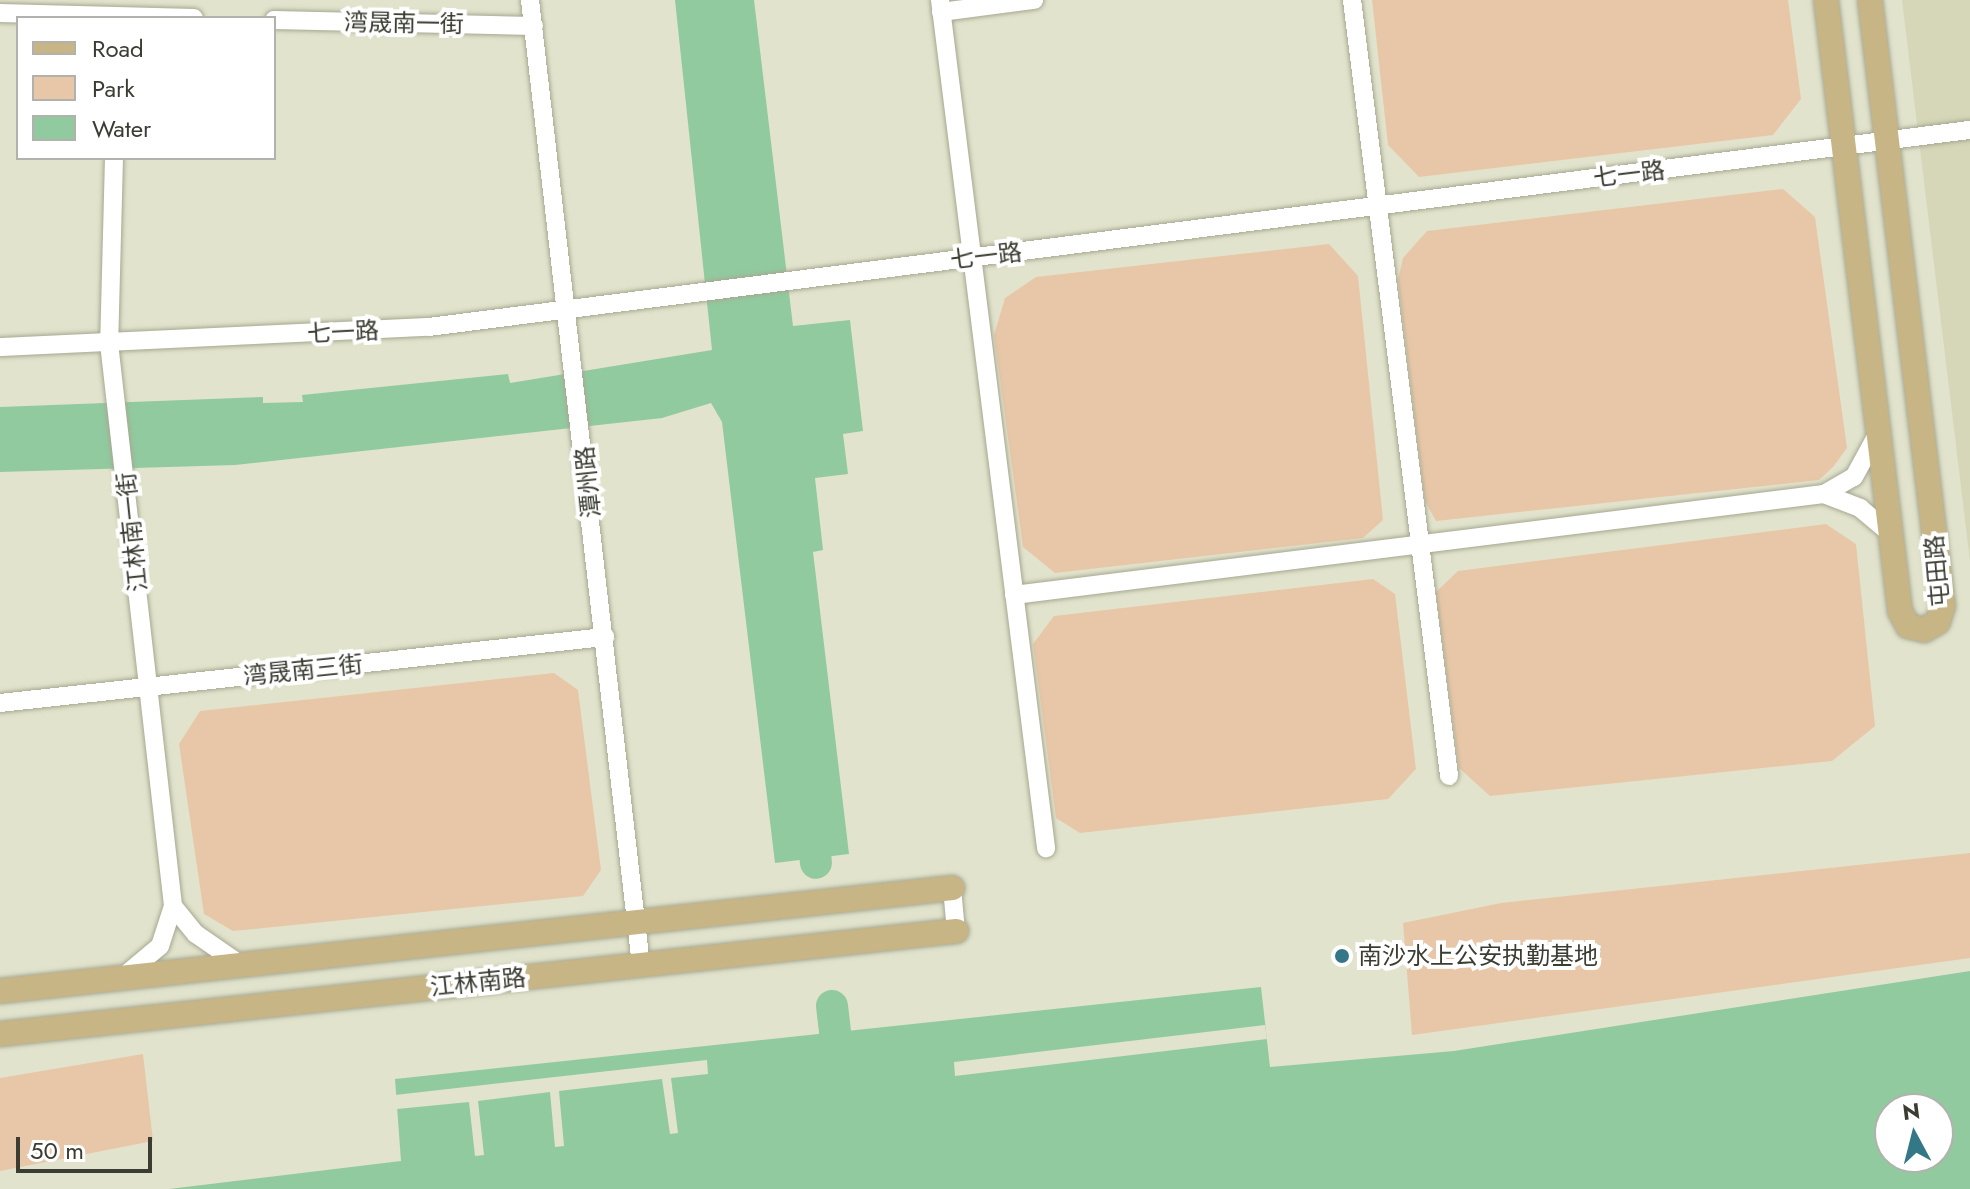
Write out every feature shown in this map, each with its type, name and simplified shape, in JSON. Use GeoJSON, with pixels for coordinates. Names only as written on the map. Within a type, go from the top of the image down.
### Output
{"type":"FeatureCollection","features":[{"type":"Feature","properties":{"kind":"main road","name":"屯田路"},"geometry":{"type":"LineString","coordinates":[[1826,0],[1902,619],[1915,630],[1932,628],[1943,606],[1870,0]]}},
{"type":"Feature","properties":{"kind":"main road","name":"江林南路"},"geometry":{"type":"LineString","coordinates":[[0,991],[952,888]]}},
{"type":"Feature","properties":{"kind":"main road","name":"江林南路"},"geometry":{"type":"LineString","coordinates":[[0,1034],[956,931]]}},
{"type":"Feature","properties":{"kind":"street","name":"潭州路"},"geometry":{"type":"LineString","coordinates":[[530,0],[583,436],[641,965]]}},
{"type":"Feature","properties":{"kind":"street"},"geometry":{"type":"LineString","coordinates":[[1034,0],[940,6],[1046,848]]}},
{"type":"Feature","properties":{"kind":"street"},"geometry":{"type":"LineString","coordinates":[[1352,0],[1449,776]]}},
{"type":"Feature","properties":{"kind":"street"},"geometry":{"type":"LineString","coordinates":[[0,13],[118,11],[172,16]]}},
{"type":"Feature","properties":{"kind":"street","name":"湾晟南一街"},"geometry":{"type":"LineString","coordinates":[[276,20],[534,26]]}},
{"type":"Feature","properties":{"kind":"street","name":"七一路"},"geometry":{"type":"LineString","coordinates":[[0,347],[429,327],[567,312],[685,294],[1970,130]]}},
{"type":"Feature","properties":{"kind":"street","name":"江林南一街"},"geometry":{"type":"LineString","coordinates":[[114,160],[109,343],[173,906]]}},
{"type":"Feature","properties":{"kind":"street"},"geometry":{"type":"LineString","coordinates":[[1014,595],[1824,494],[1859,470],[1878,433]]}},
{"type":"Feature","properties":{"kind":"street"},"geometry":{"type":"LineString","coordinates":[[1824,494],[1860,508],[1890,533]]}},
{"type":"Feature","properties":{"kind":"street","name":"湾晟南三街"},"geometry":{"type":"LineString","coordinates":[[0,703],[605,637]]}},
{"type":"Feature","properties":{"kind":"street"},"geometry":{"type":"LineString","coordinates":[[952,888],[956,931]]}},
{"type":"Feature","properties":{"kind":"street"},"geometry":{"type":"LineString","coordinates":[[173,906],[196,934],[241,965]]}},
{"type":"Feature","properties":{"kind":"street"},"geometry":{"type":"LineString","coordinates":[[121,978],[160,946],[173,906]]}},
{"type":"Feature","properties":{"kind":"shaded area"},"geometry":{"type":"Polygon","coordinates":[[[1902,0],[1970,0],[1970,561],[1902,0]]]}},
{"type":"Feature","properties":{"kind":"green space"},"geometry":{"type":"Polygon","coordinates":[[[1372,0],[1788,0],[1801,99],[1773,135],[1419,177],[1388,145],[1372,0]]]}},
{"type":"Feature","properties":{"kind":"green space"},"geometry":{"type":"Polygon","coordinates":[[[1783,189],[1815,217],[1847,448],[1833,467],[1819,480],[1436,521],[1425,501],[1398,280],[1403,258],[1427,231],[1783,189]]]}},
{"type":"Feature","properties":{"kind":"green space"},"geometry":{"type":"Polygon","coordinates":[[[1329,244],[1358,276],[1383,520],[1363,538],[1055,573],[1023,547],[994,335],[1005,298],[1036,277],[1329,244]]]}},
{"type":"Feature","properties":{"kind":"green space"},"geometry":{"type":"Polygon","coordinates":[[[1826,524],[1856,544],[1875,726],[1832,761],[1490,796],[1459,768],[1436,592],[1458,571],[1826,524]]]}},
{"type":"Feature","properties":{"kind":"green space"},"geometry":{"type":"Polygon","coordinates":[[[1373,579],[1395,594],[1416,769],[1388,799],[1080,833],[1056,818],[1033,644],[1054,616],[1373,579]]]}},
{"type":"Feature","properties":{"kind":"green space"},"geometry":{"type":"Polygon","coordinates":[[[554,673],[578,690],[601,870],[583,896],[233,931],[204,914],[179,744],[200,711],[554,673]]]}},
{"type":"Feature","properties":{"kind":"green space"},"geometry":{"type":"Polygon","coordinates":[[[1970,853],[1970,958],[1412,1035],[1403,923],[1501,903],[1970,853]]]}},
{"type":"Feature","properties":{"kind":"green space"},"geometry":{"type":"Polygon","coordinates":[[[143,1054],[153,1141],[0,1171],[0,1078],[143,1054]]]}},
{"type":"Feature","properties":{"kind":"water"},"geometry":{"type":"Polygon","coordinates":[[[675,0],[754,0],[793,326],[850,320],[863,431],[843,434],[848,474],[815,478],[823,550],[813,552],[849,854],[775,863],[722,422],[711,403],[662,418],[235,465],[0,472],[0,407],[263,397],[263,403],[303,402],[302,395],[508,374],[510,383],[712,350],[675,0]]]}},
{"type":"Feature","properties":{"kind":"water"},"geometry":{"type":"Polygon","coordinates":[[[1970,971],[1970,1189],[169,1189],[401,1161],[395,1079],[1261,987],[1270,1067],[1454,1051],[1970,971]]]}},
{"type":"Feature","properties":{"kind":"pier"},"geometry":{"type":"Polygon","coordinates":[[[1265,1025],[1267,1039],[955,1076],[954,1062],[1265,1025]]]}},
{"type":"Feature","properties":{"kind":"pier"},"geometry":{"type":"Polygon","coordinates":[[[707,1060],[708,1074],[671,1078],[678,1133],[670,1134],[662,1079],[559,1091],[564,1146],[555,1147],[550,1092],[478,1101],[484,1155],[475,1156],[469,1102],[397,1109],[395,1095],[707,1060]]]}},
{"type":"Feature","properties":{"kind":"waterway"},"geometry":{"type":"LineString","coordinates":[[811,814],[816,863]]}},
{"type":"Feature","properties":{"kind":"waterway"},"geometry":{"type":"LineString","coordinates":[[832,1006],[840,1074]]}},
{"type":"Feature","properties":{"kind":"place","name":"南沙水上公安执勤基地"},"geometry":{"type":"Point","coordinates":[1342,956]}}]}
